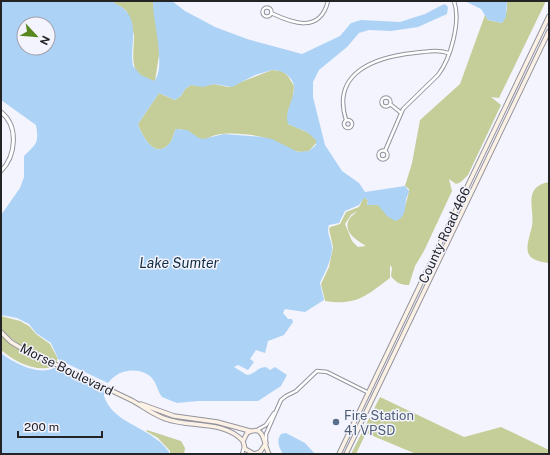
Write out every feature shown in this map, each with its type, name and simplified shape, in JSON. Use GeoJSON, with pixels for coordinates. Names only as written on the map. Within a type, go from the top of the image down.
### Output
{"type":"FeatureCollection","features":[{"type":"Feature","properties":{"kind":"main road","name":"County Road 466"},"geometry":{"type":"LineString","coordinates":[[340,454],[443,235],[549,16]]}},
{"type":"Feature","properties":{"kind":"main road","name":"County Road 466"},"geometry":{"type":"LineString","coordinates":[[346,454],[375,396],[445,244],[549,30]]}},
{"type":"Feature","properties":{"kind":"main road","name":"Morse Boulevard"},"geometry":{"type":"LineString","coordinates":[[1,332],[11,342],[26,352],[117,393],[164,419],[184,424],[220,428],[234,434],[243,441]]}},
{"type":"Feature","properties":{"kind":"main road","name":"Morse Boulevard"},"geometry":{"type":"LineString","coordinates":[[136,403],[174,416],[217,422],[250,431]]}},
{"type":"Feature","properties":{"kind":"main road"},"geometry":{"type":"LineString","coordinates":[[266,442],[263,449],[255,454],[247,451],[244,447],[243,441],[245,435],[250,431],[256,431],[262,434],[266,442],[269,454]]}},
{"type":"Feature","properties":{"kind":"street"},"geometry":{"type":"LineString","coordinates":[[271,13],[294,23],[308,23],[322,14],[328,1]]}},
{"type":"Feature","properties":{"kind":"street"},"geometry":{"type":"LineString","coordinates":[[385,151],[400,112],[438,75],[448,53],[458,22],[454,1]]}},
{"type":"Feature","properties":{"kind":"street"},"geometry":{"type":"LineString","coordinates":[[346,120],[342,107],[343,91],[350,80],[364,68],[392,56],[435,51],[448,53]]}},
{"type":"Feature","properties":{"kind":"street"},"geometry":{"type":"LineString","coordinates":[[390,104],[400,112]]}},
{"type":"Feature","properties":{"kind":"street"},"geometry":{"type":"LineString","coordinates":[[1,112],[5,115],[11,126],[13,141],[11,155],[1,171]]}},
{"type":"Feature","properties":{"kind":"street"},"geometry":{"type":"LineString","coordinates":[[1,119],[5,115]]}},
{"type":"Feature","properties":{"kind":"street"},"geometry":{"type":"LineString","coordinates":[[256,431],[266,425],[283,398],[296,391],[320,371],[327,372],[375,396]]}},
{"type":"Feature","properties":{"kind":"street"},"geometry":{"type":"LineString","coordinates":[[266,442],[266,434],[278,407]]}},
{"type":"Feature","properties":{"kind":"street"},"geometry":{"type":"LineString","coordinates":[[242,454],[244,447]]}},
{"type":"Feature","properties":{"kind":"green space"},"geometry":{"type":"Polygon","coordinates":[[[112,1],[153,1],[160,49],[155,81],[146,79],[136,70],[133,58],[134,36],[127,12],[112,1]]]}},
{"type":"Feature","properties":{"kind":"green space"},"geometry":{"type":"Polygon","coordinates":[[[507,1],[546,1],[499,98],[491,97],[501,105],[468,175],[461,182],[456,184],[449,179],[452,191],[424,251],[415,266],[409,285],[399,283],[391,276],[392,268],[390,265],[390,278],[367,295],[353,301],[325,301],[321,284],[329,267],[333,247],[329,229],[330,227],[340,224],[346,212],[359,207],[364,197],[368,200],[367,205],[374,204],[380,206],[381,209],[403,212],[409,189],[405,186],[412,163],[420,120],[460,84],[485,15],[488,20],[502,23],[507,10],[507,1]],[[357,211],[351,215],[345,224],[352,241],[358,247],[366,246],[349,232],[348,223],[350,218],[357,211]]]}},
{"type":"Feature","properties":{"kind":"green space"},"geometry":{"type":"Polygon","coordinates":[[[272,70],[282,71],[288,76],[294,86],[293,98],[288,111],[288,124],[307,132],[314,137],[317,142],[309,151],[303,152],[291,150],[268,139],[257,136],[227,134],[201,139],[188,132],[176,129],[169,144],[164,148],[159,149],[154,148],[146,140],[140,129],[138,124],[159,93],[175,100],[191,85],[205,86],[214,84],[228,87],[272,70]]]}},
{"type":"Feature","properties":{"kind":"green space"},"geometry":{"type":"Polygon","coordinates":[[[549,182],[549,263],[533,259],[530,256],[528,251],[528,240],[532,226],[533,194],[535,189],[549,182]]]}},
{"type":"Feature","properties":{"kind":"green space"},"geometry":{"type":"Polygon","coordinates":[[[1,316],[20,321],[29,326],[36,334],[50,344],[58,359],[56,363],[27,349],[1,330],[1,316]]]}},
{"type":"Feature","properties":{"kind":"green space"},"geometry":{"type":"Polygon","coordinates":[[[1,334],[10,343],[55,366],[47,368],[32,367],[12,358],[1,350],[1,334]]]}},
{"type":"Feature","properties":{"kind":"green space"},"geometry":{"type":"Polygon","coordinates":[[[380,397],[464,437],[501,427],[549,450],[549,454],[416,454],[366,433],[356,454],[351,454],[380,397]]]}},
{"type":"Feature","properties":{"kind":"green space"},"geometry":{"type":"Polygon","coordinates":[[[147,430],[181,441],[185,448],[184,454],[170,454],[170,451],[158,438],[146,431],[147,430]]]}},
{"type":"Feature","properties":{"kind":"water","name":"Lake Sumter"},"geometry":{"type":"Polygon","coordinates":[[[1,1],[112,1],[124,9],[132,23],[133,66],[141,75],[154,81],[158,75],[159,55],[153,1],[172,1],[185,11],[215,27],[247,39],[302,54],[340,36],[351,23],[361,20],[400,22],[425,14],[445,4],[448,7],[447,14],[418,27],[391,31],[369,30],[359,33],[347,47],[319,70],[313,82],[313,97],[325,145],[342,171],[359,183],[365,192],[405,186],[409,193],[406,199],[403,215],[399,220],[395,221],[387,216],[378,205],[367,205],[368,200],[364,198],[359,205],[345,211],[339,223],[329,225],[328,230],[332,252],[328,266],[320,283],[324,300],[305,312],[285,309],[283,313],[288,319],[292,319],[293,322],[284,335],[268,341],[265,353],[256,350],[250,359],[254,362],[248,370],[238,365],[234,367],[247,375],[263,367],[270,370],[275,367],[287,375],[281,386],[258,401],[198,401],[177,403],[162,397],[152,378],[143,372],[128,371],[121,373],[109,382],[104,396],[113,411],[158,440],[169,452],[168,454],[1,454],[1,353],[14,362],[39,370],[54,368],[60,363],[51,343],[36,333],[29,324],[17,318],[1,315],[1,215],[20,188],[24,177],[24,156],[34,145],[37,139],[36,125],[1,100],[1,1]],[[272,70],[255,75],[232,87],[214,84],[203,87],[191,85],[175,100],[159,93],[138,124],[140,129],[146,140],[154,148],[159,149],[164,148],[169,144],[176,129],[187,130],[203,139],[224,134],[262,137],[272,139],[298,152],[309,151],[316,145],[316,140],[307,132],[288,124],[288,111],[294,92],[294,86],[292,80],[286,74],[278,70],[272,70]]]}},
{"type":"Feature","properties":{"kind":"water"},"geometry":{"type":"Polygon","coordinates":[[[465,1],[507,1],[506,17],[502,23],[488,20],[481,9],[465,1]]]}},
{"type":"Feature","properties":{"kind":"water"},"geometry":{"type":"Polygon","coordinates":[[[286,433],[305,443],[315,454],[283,454],[278,442],[281,434],[286,433]]]}},
{"type":"Feature","properties":{"kind":"pier"},"geometry":{"type":"Polygon","coordinates":[[[57,359],[110,384],[106,391],[53,367],[58,363],[57,359]]]}},
{"type":"Feature","properties":{"kind":"place","name":"Fire Station 41 VPSD"},"geometry":{"type":"Point","coordinates":[336,422]}}]}
